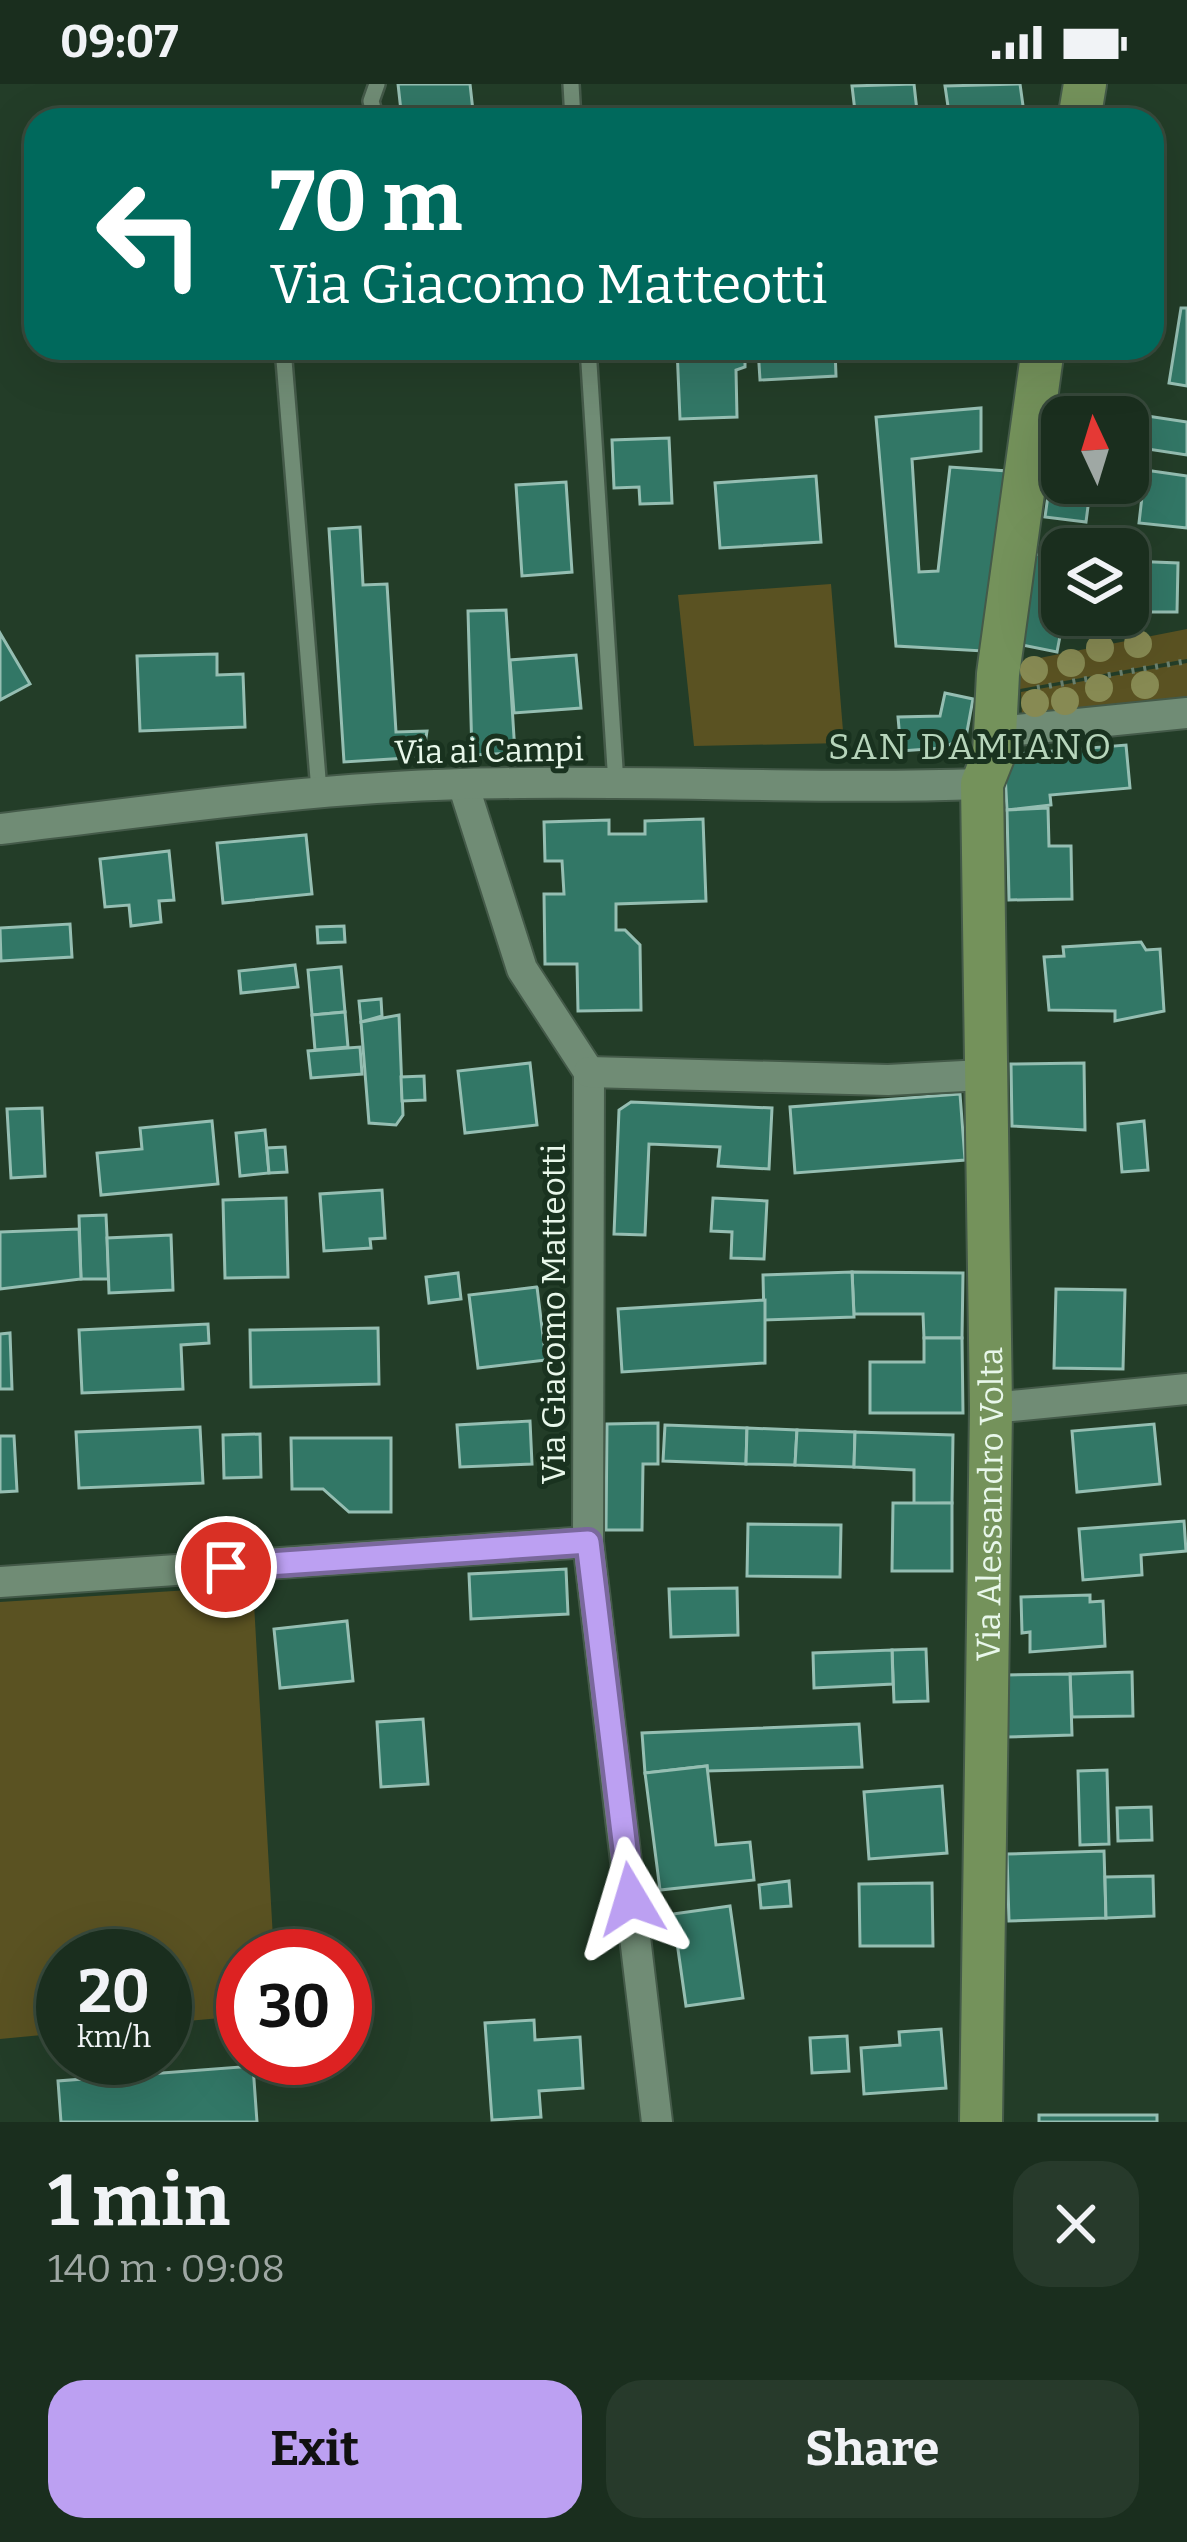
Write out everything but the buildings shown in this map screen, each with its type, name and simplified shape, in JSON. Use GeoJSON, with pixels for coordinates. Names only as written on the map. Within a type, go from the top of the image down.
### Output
{"type":"FeatureCollection","features":[{"type":"Feature","properties":{"kind":"street","name":"Via Alessandro Volta"},"geometry":{"type":"LineString","coordinates":[[981,2122],[991,1408],[982,784],[997,732],[998,686],[1040,360]]}},
{"type":"Feature","properties":{"kind":"street"},"geometry":{"type":"LineString","coordinates":[[997,732],[1187,713]]}},
{"type":"Feature","properties":{"kind":"street","name":"Via ai Campi"},"geometry":{"type":"LineString","coordinates":[[0,829],[319,791],[464,784],[846,789],[982,784]]}},
{"type":"Feature","properties":{"kind":"street"},"geometry":{"type":"LineString","coordinates":[[464,784],[522,968],[590,1072],[888,1080],[983,1075]]}},
{"type":"Feature","properties":{"kind":"street","name":"Via Giacomo Matteotti"},"geometry":{"type":"LineString","coordinates":[[590,1072],[588,1542],[657,2122]]}},
{"type":"Feature","properties":{"kind":"street"},"geometry":{"type":"LineString","coordinates":[[991,1408],[1187,1389]]}},
{"type":"Feature","properties":{"kind":"street"},"geometry":{"type":"LineString","coordinates":[[0,1582],[588,1542]]}},
{"type":"Feature","properties":{"kind":"lane"},"geometry":{"type":"LineString","coordinates":[[284,360],[319,791]]}},
{"type":"Feature","properties":{"kind":"lane"},"geometry":{"type":"LineString","coordinates":[[589,360],[616,784]]}},
{"type":"Feature","properties":{"kind":"path"},"geometry":{"type":"LineString","coordinates":[[998,686],[1021,691],[1187,661]]}},
{"type":"Feature","properties":{"kind":"shaded area"},"geometry":{"type":"Polygon","coordinates":[[[831,584],[844,743],[694,746],[678,595],[831,584]]]}},
{"type":"Feature","properties":{"kind":"shaded area"},"geometry":{"type":"Polygon","coordinates":[[[1187,629],[1187,659],[1020,689],[1019,662],[1187,629]]]}},
{"type":"Feature","properties":{"kind":"shaded area"},"geometry":{"type":"Polygon","coordinates":[[[1187,663],[1187,701],[1022,716],[1021,692],[1187,663]]]}},
{"type":"Feature","properties":{"kind":"shaded area"},"geometry":{"type":"Polygon","coordinates":[[[253,1586],[272,1929],[216,1929],[216,2018],[192,2021],[192,1929],[36,1929],[36,2036],[0,2039],[0,1602],[253,1586]]]}},
{"type":"Feature","properties":{"kind":"district","name":"SAN DAMIANO"},"geometry":{"type":"Point","coordinates":[971,746]}},
{"type":"Feature","properties":{"kind":"route"},"geometry":{"type":"LineString","coordinates":[[226,1567],[588,1542],[631,1899]]}}]}
